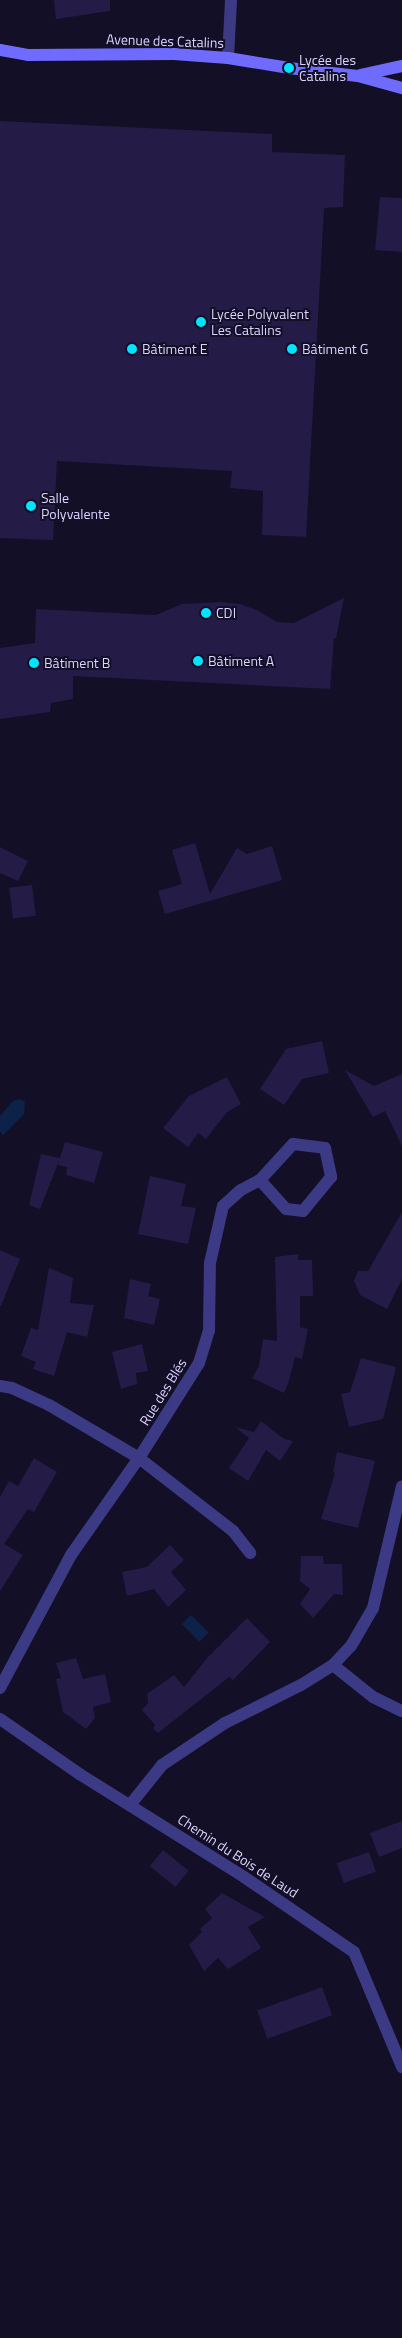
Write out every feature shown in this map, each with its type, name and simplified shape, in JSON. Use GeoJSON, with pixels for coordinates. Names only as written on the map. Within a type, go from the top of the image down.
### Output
{"type":"FeatureCollection","features":[{"type":"Feature","properties":{"kind":"street"},"geometry":{"type":"LineString","coordinates":[[228,58],[231,0]]}},
{"type":"Feature","properties":{"kind":"street","name":"Avenue des Catalins"},"geometry":{"type":"LineString","coordinates":[[0,50],[28,55],[174,54],[228,58],[289,68],[358,76],[402,88]]}},
{"type":"Feature","properties":{"kind":"street","name":"Avenue des Catalins"},"geometry":{"type":"LineString","coordinates":[[358,76],[402,66]]}},
{"type":"Feature","properties":{"kind":"street","name":"Rue des Blés"},"geometry":{"type":"LineString","coordinates":[[0,1688],[71,1555],[138,1458],[199,1363],[209,1331],[210,1263],[223,1206],[241,1190],[260,1180],[293,1144],[325,1148],[331,1177],[303,1211],[286,1209],[260,1180]]}},
{"type":"Feature","properties":{"kind":"street"},"geometry":{"type":"LineString","coordinates":[[0,1386],[12,1388],[50,1405],[138,1458],[233,1531],[250,1553]]}},
{"type":"Feature","properties":{"kind":"street"},"geometry":{"type":"LineString","coordinates":[[130,1805],[162,1765],[225,1723],[301,1685],[334,1665],[351,1646],[373,1608],[402,1486]]}},
{"type":"Feature","properties":{"kind":"street"},"geometry":{"type":"LineString","coordinates":[[334,1665],[373,1697],[402,1711]]}},
{"type":"Feature","properties":{"kind":"street","name":"Chemin du Bois de Laud"},"geometry":{"type":"LineString","coordinates":[[0,1719],[130,1805],[244,1877],[354,1952],[402,2067]]}},
{"type":"Feature","properties":{"kind":"water"},"geometry":{"type":"Polygon","coordinates":[[[20,1099],[25,1102],[24,1114],[3,1135],[0,1131],[0,1116],[13,1101],[20,1099]]]}},
{"type":"Feature","properties":{"kind":"water"},"geometry":{"type":"Polygon","coordinates":[[[191,1615],[209,1633],[199,1642],[182,1624],[191,1615]]]}},
{"type":"Feature","properties":{"kind":"building"},"geometry":{"type":"Polygon","coordinates":[[[54,0],[110,0],[110,11],[56,19],[54,0]]]}},
{"type":"Feature","properties":{"kind":"building","name":"Bâtiment E"},"geometry":{"type":"Polygon","coordinates":[[[0,121],[272,134],[272,152],[345,155],[343,207],[324,208],[306,537],[262,535],[263,491],[230,488],[232,471],[57,461],[53,540],[0,538],[0,121]]]}},
{"type":"Feature","properties":{"kind":"building"},"geometry":{"type":"Polygon","coordinates":[[[380,197],[402,198],[402,252],[375,250],[380,197]]]}},
{"type":"Feature","properties":{"kind":"building","name":"Bâtiment A"},"geometry":{"type":"Polygon","coordinates":[[[344,598],[336,638],[334,638],[330,689],[73,676],[73,699],[51,703],[50,712],[0,719],[0,648],[35,643],[36,609],[156,615],[182,604],[220,602],[240,604],[257,610],[277,622],[294,623],[344,598]]]}},
{"type":"Feature","properties":{"kind":"building"},"geometry":{"type":"Polygon","coordinates":[[[195,843],[210,894],[237,848],[247,854],[272,846],[282,880],[165,914],[158,891],[182,884],[172,850],[195,843]]]}},
{"type":"Feature","properties":{"kind":"building"},"geometry":{"type":"Polygon","coordinates":[[[0,847],[28,861],[18,881],[0,873],[0,847]]]}},
{"type":"Feature","properties":{"kind":"building"},"geometry":{"type":"Polygon","coordinates":[[[32,885],[36,916],[13,919],[9,888],[32,885]]]}},
{"type":"Feature","properties":{"kind":"building"},"geometry":{"type":"Polygon","coordinates":[[[322,1041],[329,1073],[302,1079],[284,1105],[260,1089],[286,1049],[322,1041]]]}},
{"type":"Feature","properties":{"kind":"building"},"geometry":{"type":"Polygon","coordinates":[[[345,1070],[374,1086],[402,1074],[402,1146],[385,1111],[373,1117],[345,1070]]]}},
{"type":"Feature","properties":{"kind":"building"},"geometry":{"type":"Polygon","coordinates":[[[227,1077],[241,1104],[227,1112],[206,1139],[198,1133],[188,1147],[163,1128],[189,1096],[227,1077]]]}},
{"type":"Feature","properties":{"kind":"building"},"geometry":{"type":"Polygon","coordinates":[[[65,1142],[103,1152],[94,1183],[66,1175],[67,1167],[58,1165],[59,1161],[40,1209],[29,1205],[41,1154],[60,1158],[65,1142]]]}},
{"type":"Feature","properties":{"kind":"building"},"geometry":{"type":"Polygon","coordinates":[[[150,1176],[186,1184],[181,1206],[196,1208],[188,1244],[138,1234],[150,1176]]]}},
{"type":"Feature","properties":{"kind":"building"},"geometry":{"type":"Polygon","coordinates":[[[402,1212],[402,1279],[387,1309],[360,1295],[354,1281],[358,1271],[368,1271],[402,1212]]]}},
{"type":"Feature","properties":{"kind":"building"},"geometry":{"type":"Polygon","coordinates":[[[0,1250],[20,1259],[1,1306],[0,1306],[0,1250]]]}},
{"type":"Feature","properties":{"kind":"building"},"geometry":{"type":"Polygon","coordinates":[[[298,1254],[298,1260],[312,1260],[313,1296],[300,1296],[300,1327],[308,1329],[302,1359],[295,1357],[284,1393],[252,1378],[259,1366],[263,1339],[277,1341],[275,1257],[298,1254]]]}},
{"type":"Feature","properties":{"kind":"building"},"geometry":{"type":"Polygon","coordinates":[[[49,1268],[73,1278],[70,1303],[94,1305],[87,1337],[67,1332],[54,1376],[33,1369],[36,1362],[21,1356],[31,1328],[38,1330],[49,1268]]]}},
{"type":"Feature","properties":{"kind":"building"},"geometry":{"type":"Polygon","coordinates":[[[130,1279],[151,1284],[148,1296],[160,1299],[154,1325],[124,1318],[130,1279]]]}},
{"type":"Feature","properties":{"kind":"building"},"geometry":{"type":"Polygon","coordinates":[[[142,1344],[148,1371],[136,1373],[137,1384],[121,1389],[112,1352],[142,1344]]]}},
{"type":"Feature","properties":{"kind":"building"},"geometry":{"type":"Polygon","coordinates":[[[361,1358],[396,1367],[383,1419],[349,1427],[341,1394],[350,1392],[361,1358]]]}},
{"type":"Feature","properties":{"kind":"building"},"geometry":{"type":"Polygon","coordinates":[[[261,1421],[284,1439],[293,1441],[280,1461],[266,1450],[248,1481],[229,1468],[249,1438],[235,1427],[254,1432],[261,1421]]]}},
{"type":"Feature","properties":{"kind":"building"},"geometry":{"type":"Polygon","coordinates":[[[337,1452],[375,1461],[358,1528],[321,1519],[335,1473],[333,1472],[337,1452]]]}},
{"type":"Feature","properties":{"kind":"building"},"geometry":{"type":"Polygon","coordinates":[[[34,1458],[57,1472],[34,1512],[28,1509],[4,1544],[23,1555],[0,1591],[0,1497],[9,1481],[18,1486],[34,1458]]]}},
{"type":"Feature","properties":{"kind":"building"},"geometry":{"type":"Polygon","coordinates":[[[170,1545],[184,1560],[171,1572],[186,1590],[168,1607],[154,1589],[127,1596],[122,1572],[147,1567],[170,1545]]]}},
{"type":"Feature","properties":{"kind":"building"},"geometry":{"type":"Polygon","coordinates":[[[301,1556],[323,1556],[324,1564],[342,1564],[343,1595],[334,1594],[313,1618],[300,1604],[310,1589],[300,1581],[301,1556]]]}},
{"type":"Feature","properties":{"kind":"building"},"geometry":{"type":"Polygon","coordinates":[[[247,1618],[270,1642],[233,1680],[229,1677],[158,1733],[153,1728],[155,1725],[142,1710],[148,1703],[147,1694],[174,1675],[184,1687],[208,1657],[247,1618]]]}},
{"type":"Feature","properties":{"kind":"building"},"geometry":{"type":"Polygon","coordinates":[[[76,1658],[83,1679],[105,1674],[111,1702],[93,1707],[95,1718],[86,1729],[63,1712],[56,1679],[61,1678],[56,1663],[76,1658]]]}},
{"type":"Feature","properties":{"kind":"building"},"geometry":{"type":"Polygon","coordinates":[[[402,1821],[402,1848],[379,1857],[370,1833],[402,1821]]]}},
{"type":"Feature","properties":{"kind":"building"},"geometry":{"type":"Polygon","coordinates":[[[163,1850],[189,1871],[175,1887],[150,1866],[163,1850]]]}},
{"type":"Feature","properties":{"kind":"building"},"geometry":{"type":"Polygon","coordinates":[[[369,1852],[376,1872],[344,1883],[337,1863],[369,1852]]]}},
{"type":"Feature","properties":{"kind":"building"},"geometry":{"type":"Polygon","coordinates":[[[222,1893],[265,1917],[248,1927],[261,1948],[228,1969],[218,1958],[204,1971],[189,1945],[202,1932],[200,1929],[212,1918],[205,1909],[222,1893]]]}},
{"type":"Feature","properties":{"kind":"building"},"geometry":{"type":"Polygon","coordinates":[[[322,1987],[332,2015],[267,2039],[257,2011],[322,1987]]]}},
{"type":"Feature","properties":{"kind":"place","name":"Lycée des Catalins"},"geometry":{"type":"Point","coordinates":[289,68]}},
{"type":"Feature","properties":{"kind":"place","name":"Lycée Polyvalent Les Catalins"},"geometry":{"type":"Point","coordinates":[201,322]}},
{"type":"Feature","properties":{"kind":"place","name":"Bâtiment E"},"geometry":{"type":"Point","coordinates":[132,349]}},
{"type":"Feature","properties":{"kind":"place","name":"Bâtiment G"},"geometry":{"type":"Point","coordinates":[292,349]}},
{"type":"Feature","properties":{"kind":"place","name":"Salle Polyvalente"},"geometry":{"type":"Point","coordinates":[31,506]}},
{"type":"Feature","properties":{"kind":"place","name":"CDI"},"geometry":{"type":"Point","coordinates":[206,613]}},
{"type":"Feature","properties":{"kind":"place","name":"Bâtiment A"},"geometry":{"type":"Point","coordinates":[198,661]}},
{"type":"Feature","properties":{"kind":"place","name":"Bâtiment B"},"geometry":{"type":"Point","coordinates":[34,663]}}]}
